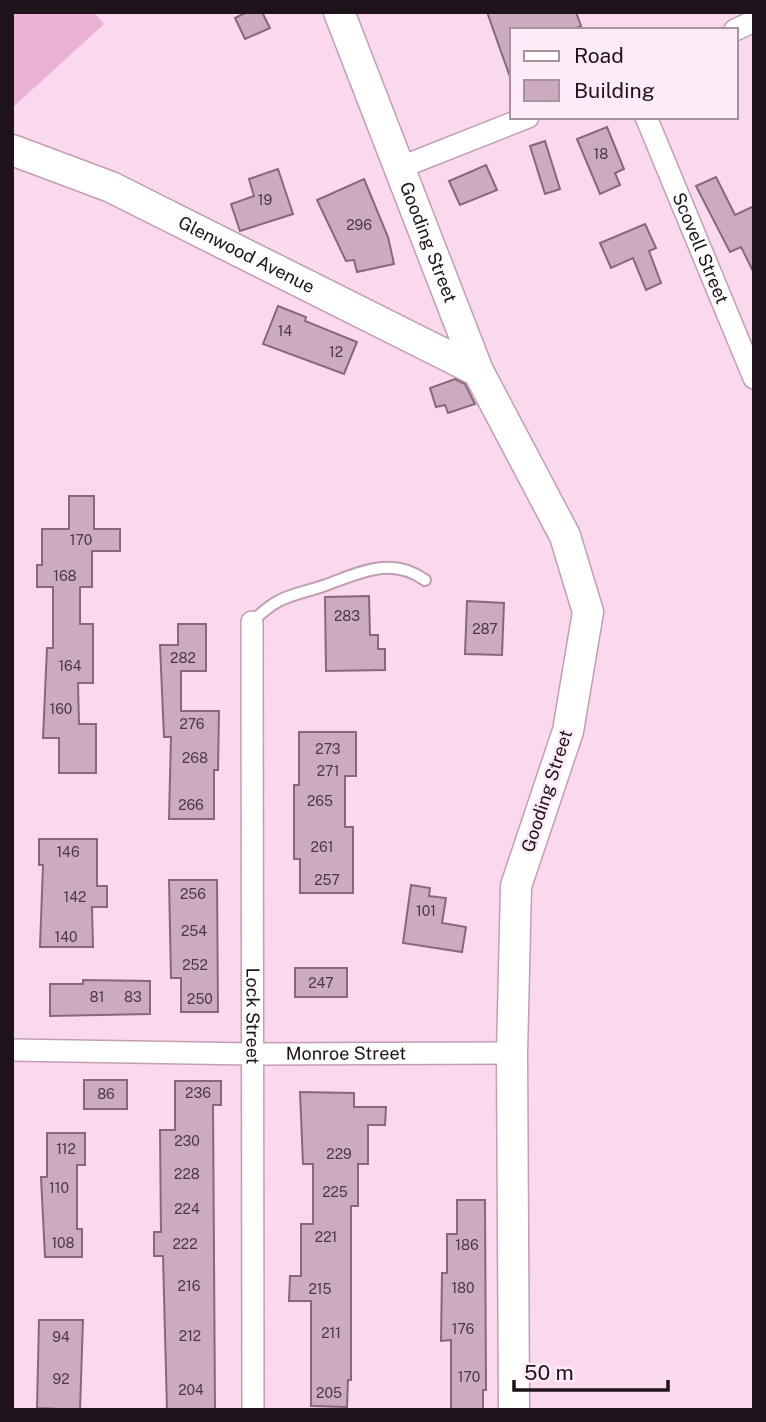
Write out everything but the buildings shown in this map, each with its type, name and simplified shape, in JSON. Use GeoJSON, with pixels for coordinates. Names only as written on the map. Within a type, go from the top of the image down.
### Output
{"type":"FeatureCollection","features":[{"type":"Feature","properties":{"kind":"street","name":"Gooding Street"},"geometry":{"type":"LineString","coordinates":[[338,12],[478,371],[565,536],[587,612],[568,730],[516,886],[512,1053],[513,1410]]}},
{"type":"Feature","properties":{"kind":"street"},"geometry":{"type":"LineString","coordinates":[[738,29],[754,21]]}},
{"type":"Feature","properties":{"kind":"street"},"geometry":{"type":"LineString","coordinates":[[399,168],[523,119]]}},
{"type":"Feature","properties":{"kind":"street","name":"Scovell Street"},"geometry":{"type":"LineString","coordinates":[[647,119],[754,378]]}},
{"type":"Feature","properties":{"kind":"street","name":"Glenwood Avenue"},"geometry":{"type":"LineString","coordinates":[[12,150],[111,187],[478,371]]}},
{"type":"Feature","properties":{"kind":"street","name":"Lock Street"},"geometry":{"type":"LineString","coordinates":[[253,622],[253,1410]]}},
{"type":"Feature","properties":{"kind":"street","name":"Monroe Street"},"geometry":{"type":"LineString","coordinates":[[12,1050],[251,1054],[512,1053]]}},
{"type":"Feature","properties":{"kind":"lane"},"geometry":{"type":"LineString","coordinates":[[253,622],[273,602],[374,567],[410,569],[425,580]]}},
{"type":"Feature","properties":{"kind":"shaded area"},"geometry":{"type":"Polygon","coordinates":[[[12,12],[94,12],[104,24],[12,108],[12,12]]]}}]}
